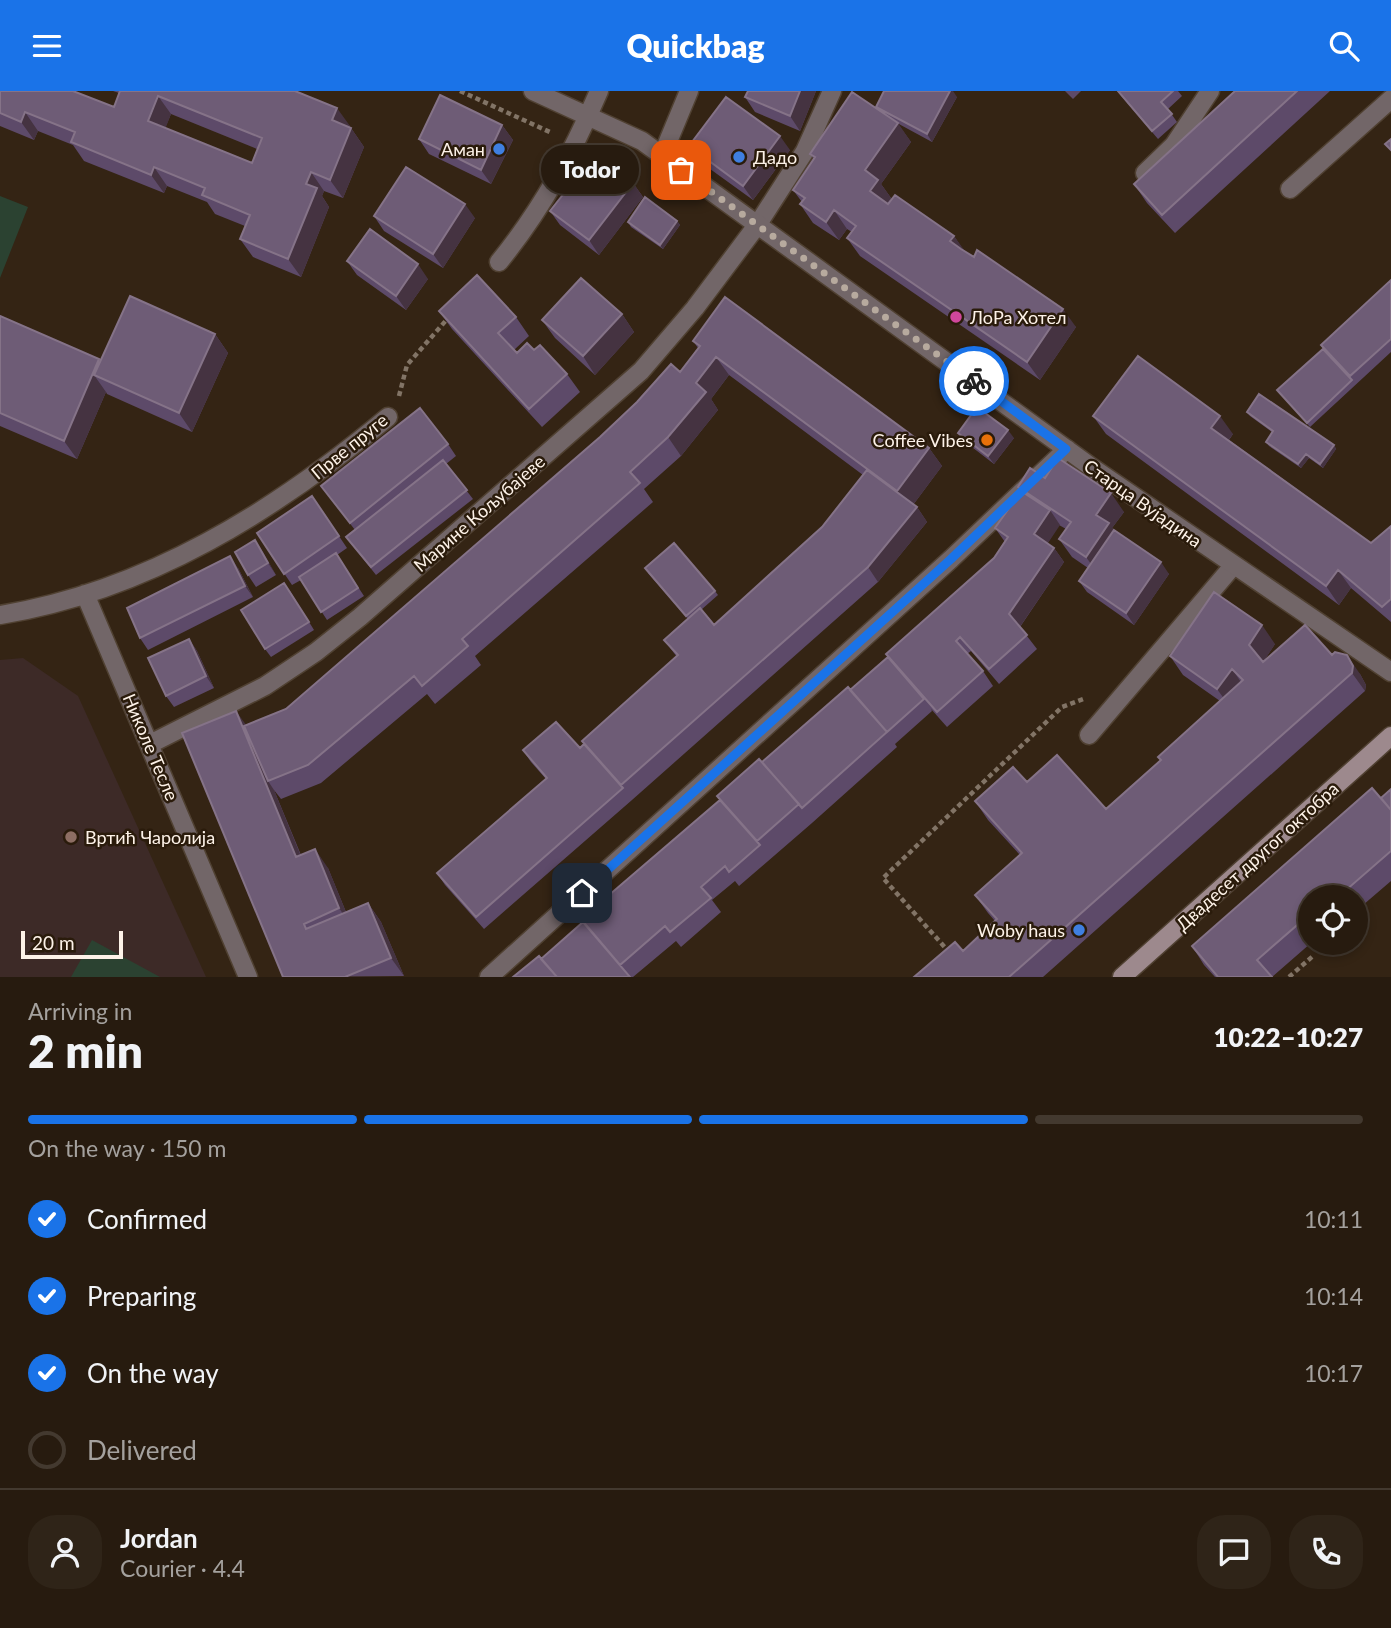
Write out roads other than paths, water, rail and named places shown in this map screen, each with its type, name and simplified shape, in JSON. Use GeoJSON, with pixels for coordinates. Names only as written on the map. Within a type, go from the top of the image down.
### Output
{"type":"FeatureCollection","features":[{"type":"Feature","properties":{"kind":"main road","name":"Двадесет другог октобра"},"geometry":{"type":"LineString","coordinates":[[1122,977],[1391,736]]}},
{"type":"Feature","properties":{"kind":"street"},"geometry":{"type":"LineString","coordinates":[[533,91],[589,115]]}},
{"type":"Feature","properties":{"kind":"street"},"geometry":{"type":"LineString","coordinates":[[499,262],[533,220],[575,144],[599,91]]}},
{"type":"Feature","properties":{"kind":"street"},"geometry":{"type":"LineString","coordinates":[[662,156],[689,91]]}},
{"type":"Feature","properties":{"kind":"street","name":"Марине Кољубајеве"},"geometry":{"type":"LineString","coordinates":[[150,744],[265,686],[316,652],[360,617],[641,371],[695,308],[758,224],[805,151],[832,91]]}},
{"type":"Feature","properties":{"kind":"street"},"geometry":{"type":"LineString","coordinates":[[1145,173],[1174,145],[1210,91]]}},
{"type":"Feature","properties":{"kind":"street"},"geometry":{"type":"LineString","coordinates":[[1290,189],[1391,99]]}},
{"type":"Feature","properties":{"kind":"street","name":"Старца Вујадина"},"geometry":{"type":"LineString","coordinates":[[589,115],[628,134],[662,156],[1066,449],[1391,672]]}},
{"type":"Feature","properties":{"kind":"street","name":"Прве пруге"},"geometry":{"type":"LineString","coordinates":[[0,615],[85,594],[139,575],[235,528],[334,460],[388,417]]}},
{"type":"Feature","properties":{"kind":"street"},"geometry":{"type":"LineString","coordinates":[[489,977],[951,559],[1066,449]]}},
{"type":"Feature","properties":{"kind":"street"},"geometry":{"type":"LineString","coordinates":[[1089,735],[1233,566]]}},
{"type":"Feature","properties":{"kind":"street","name":"Николе Тесле"},"geometry":{"type":"LineString","coordinates":[[85,594],[248,977]]}},
{"type":"Feature","properties":{"kind":"place","name":"Аман"},"geometry":{"type":"Point","coordinates":[499,149]}},
{"type":"Feature","properties":{"kind":"place","name":"Дадо"},"geometry":{"type":"Point","coordinates":[739,157]}},
{"type":"Feature","properties":{"kind":"place","name":"Todor"},"geometry":{"type":"Point","coordinates":[681,170]}},
{"type":"Feature","properties":{"kind":"place","name":"ЛоРа Хотел"},"geometry":{"type":"Point","coordinates":[956,317]}},
{"type":"Feature","properties":{"kind":"place","name":"Coffee Vibes"},"geometry":{"type":"Point","coordinates":[987,440]}},
{"type":"Feature","properties":{"kind":"place","name":"Вртић Чаролија"},"geometry":{"type":"Point","coordinates":[71,837]}},
{"type":"Feature","properties":{"kind":"place","name":"Woby haus"},"geometry":{"type":"Point","coordinates":[1079,930]}}]}
